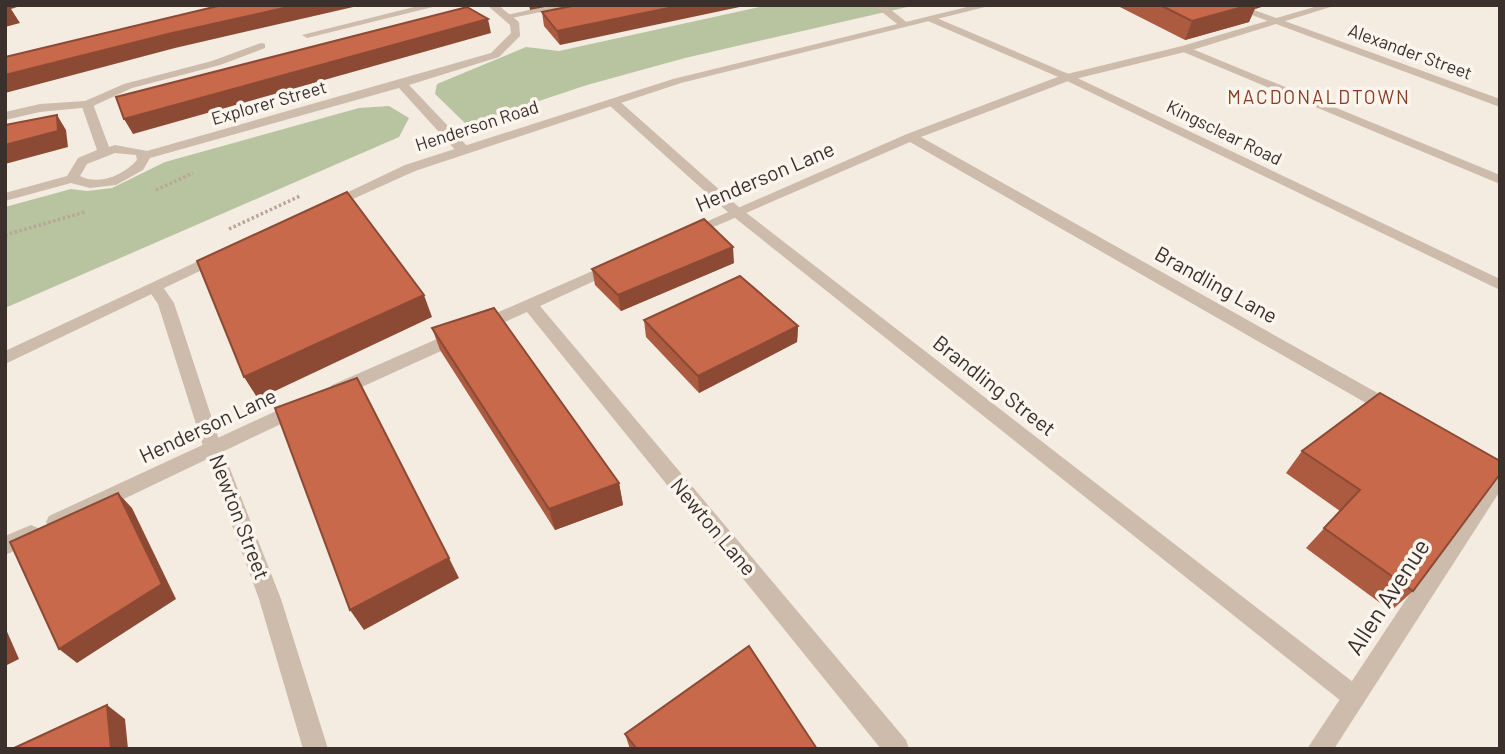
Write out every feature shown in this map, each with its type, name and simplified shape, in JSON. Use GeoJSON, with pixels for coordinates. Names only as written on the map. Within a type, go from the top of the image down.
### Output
{"type":"FeatureCollection","features":[{"type":"Feature","properties":{"kind":"street"},"geometry":{"type":"LineString","coordinates":[[307,35],[436,5]]}},
{"type":"Feature","properties":{"kind":"street"},"geometry":{"type":"LineString","coordinates":[[492,5],[507,16],[570,5]]}},
{"type":"Feature","properties":{"kind":"street"},"geometry":{"type":"LineString","coordinates":[[878,5],[905,25]]}},
{"type":"Feature","properties":{"kind":"street","name":"Henderson Road"},"geometry":{"type":"LineString","coordinates":[[315,211],[410,168],[720,69],[988,5]]}},
{"type":"Feature","properties":{"kind":"street","name":"Alexander Street"},"geometry":{"type":"LineString","coordinates":[[1230,5],[1500,103]]}},
{"type":"Feature","properties":{"kind":"street","name":"Henderson Lane"},"geometry":{"type":"LineString","coordinates":[[675,239],[911,137],[1067,77],[1185,48],[1332,5]]}},
{"type":"Feature","properties":{"kind":"street","name":"Explorer Street"},"geometry":{"type":"LineString","coordinates":[[144,156],[403,85],[495,55],[516,34],[515,24],[507,16]]}},
{"type":"Feature","properties":{"kind":"street","name":"Kingsclear Road"},"geometry":{"type":"LineString","coordinates":[[932,19],[1067,77],[1500,285]]}},
{"type":"Feature","properties":{"kind":"street"},"geometry":{"type":"LineString","coordinates":[[5,116],[40,108],[87,104],[128,86],[216,63],[261,46]]}},
{"type":"Feature","properties":{"kind":"street"},"geometry":{"type":"LineString","coordinates":[[1185,48],[1500,180]]}},
{"type":"Feature","properties":{"kind":"street"},"geometry":{"type":"LineString","coordinates":[[403,85],[463,150]]}},
{"type":"Feature","properties":{"kind":"street"},"geometry":{"type":"LineString","coordinates":[[1485,98],[1500,87]]}},
{"type":"Feature","properties":{"kind":"street","name":"Brandling Street"},"geometry":{"type":"LineString","coordinates":[[613,102],[735,211],[1353,697]]}},
{"type":"Feature","properties":{"kind":"street"},"geometry":{"type":"LineString","coordinates":[[87,104],[104,152]]}},
{"type":"Feature","properties":{"kind":"street","name":"Brandling Lane"},"geometry":{"type":"LineString","coordinates":[[911,137],[1404,415]]}},
{"type":"Feature","properties":{"kind":"street"},"geometry":{"type":"LineString","coordinates":[[5,197],[73,177],[86,183],[109,181],[132,172],[144,161],[144,156],[141,152],[126,149],[104,152],[76,166],[73,177]]}},
{"type":"Feature","properties":{"kind":"street"},"geometry":{"type":"LineString","coordinates":[[5,358],[229,252]]}},
{"type":"Feature","properties":{"kind":"street","name":"Henderson Lane"},"geometry":{"type":"LineString","coordinates":[[5,546],[212,446],[626,261]]}},
{"type":"Feature","properties":{"kind":"street","name":"Newton Street"},"geometry":{"type":"LineString","coordinates":[[155,288],[166,303],[212,446],[270,599],[316,749]]}},
{"type":"Feature","properties":{"kind":"street","name":"Newton Lane"},"geometry":{"type":"LineString","coordinates":[[530,304],[897,749]]}},
{"type":"Feature","properties":{"kind":"street","name":"Allen Avenue"},"geometry":{"type":"LineString","coordinates":[[1320,749],[1496,469]]}},
{"type":"Feature","properties":{"kind":"green space"},"geometry":{"type":"Polygon","coordinates":[[[769,5],[916,5],[685,58],[587,85],[467,125],[435,94],[437,84],[526,47],[559,51],[769,5]]]}},
{"type":"Feature","properties":{"kind":"green space"},"geometry":{"type":"Polygon","coordinates":[[[389,106],[409,118],[399,137],[5,308],[5,207],[71,189],[87,191],[112,188],[165,162],[359,108],[389,106]]]}},
{"type":"Feature","properties":{"kind":"building"},"geometry":{"type":"Polygon","coordinates":[[[222,5],[297,5],[5,75],[5,57],[222,5]]]}},
{"type":"Feature","properties":{"kind":"building"},"geometry":{"type":"Polygon","coordinates":[[[577,5],[683,5],[557,31],[542,12],[577,5]]]}},
{"type":"Feature","properties":{"kind":"building"},"geometry":{"type":"Polygon","coordinates":[[[1160,5],[1250,5],[1192,21],[1160,5]]]}},
{"type":"Feature","properties":{"kind":"building"},"geometry":{"type":"Polygon","coordinates":[[[467,7],[488,19],[124,119],[116,97],[467,7]]]}},
{"type":"Feature","properties":{"kind":"building"},"geometry":{"type":"Polygon","coordinates":[[[57,115],[58,131],[5,145],[5,125],[57,115]]]}},
{"type":"Feature","properties":{"kind":"building"},"geometry":{"type":"Polygon","coordinates":[[[347,192],[424,295],[244,377],[197,261],[347,192]]]}},
{"type":"Feature","properties":{"kind":"building"},"geometry":{"type":"Polygon","coordinates":[[[704,219],[733,247],[618,295],[592,269],[704,219]]]}},
{"type":"Feature","properties":{"kind":"building"},"geometry":{"type":"Polygon","coordinates":[[[740,276],[798,326],[698,376],[644,320],[740,276]]]}},
{"type":"Feature","properties":{"kind":"building"},"geometry":{"type":"Polygon","coordinates":[[[494,308],[619,483],[549,509],[432,328],[494,308]]]}},
{"type":"Feature","properties":{"kind":"building"},"geometry":{"type":"Polygon","coordinates":[[[357,378],[449,558],[350,610],[275,408],[357,378]]]}},
{"type":"Feature","properties":{"kind":"building"},"geometry":{"type":"Polygon","coordinates":[[[1380,393],[1500,461],[1500,474],[1413,591],[1324,528],[1360,490],[1302,451],[1380,393]]]}},
{"type":"Feature","properties":{"kind":"building"},"geometry":{"type":"Polygon","coordinates":[[[118,493],[162,584],[59,649],[10,542],[118,493]]]}},
{"type":"Feature","properties":{"kind":"building"},"geometry":{"type":"Polygon","coordinates":[[[749,646],[817,749],[637,749],[625,734],[749,646]]]}},
{"type":"Feature","properties":{"kind":"building"},"geometry":{"type":"Polygon","coordinates":[[[107,705],[111,749],[12,749],[107,705]]]}},
{"type":"Feature","properties":{"kind":"district","name":"MACDONALDTOWN"},"geometry":{"type":"Point","coordinates":[1319,97]}}]}
